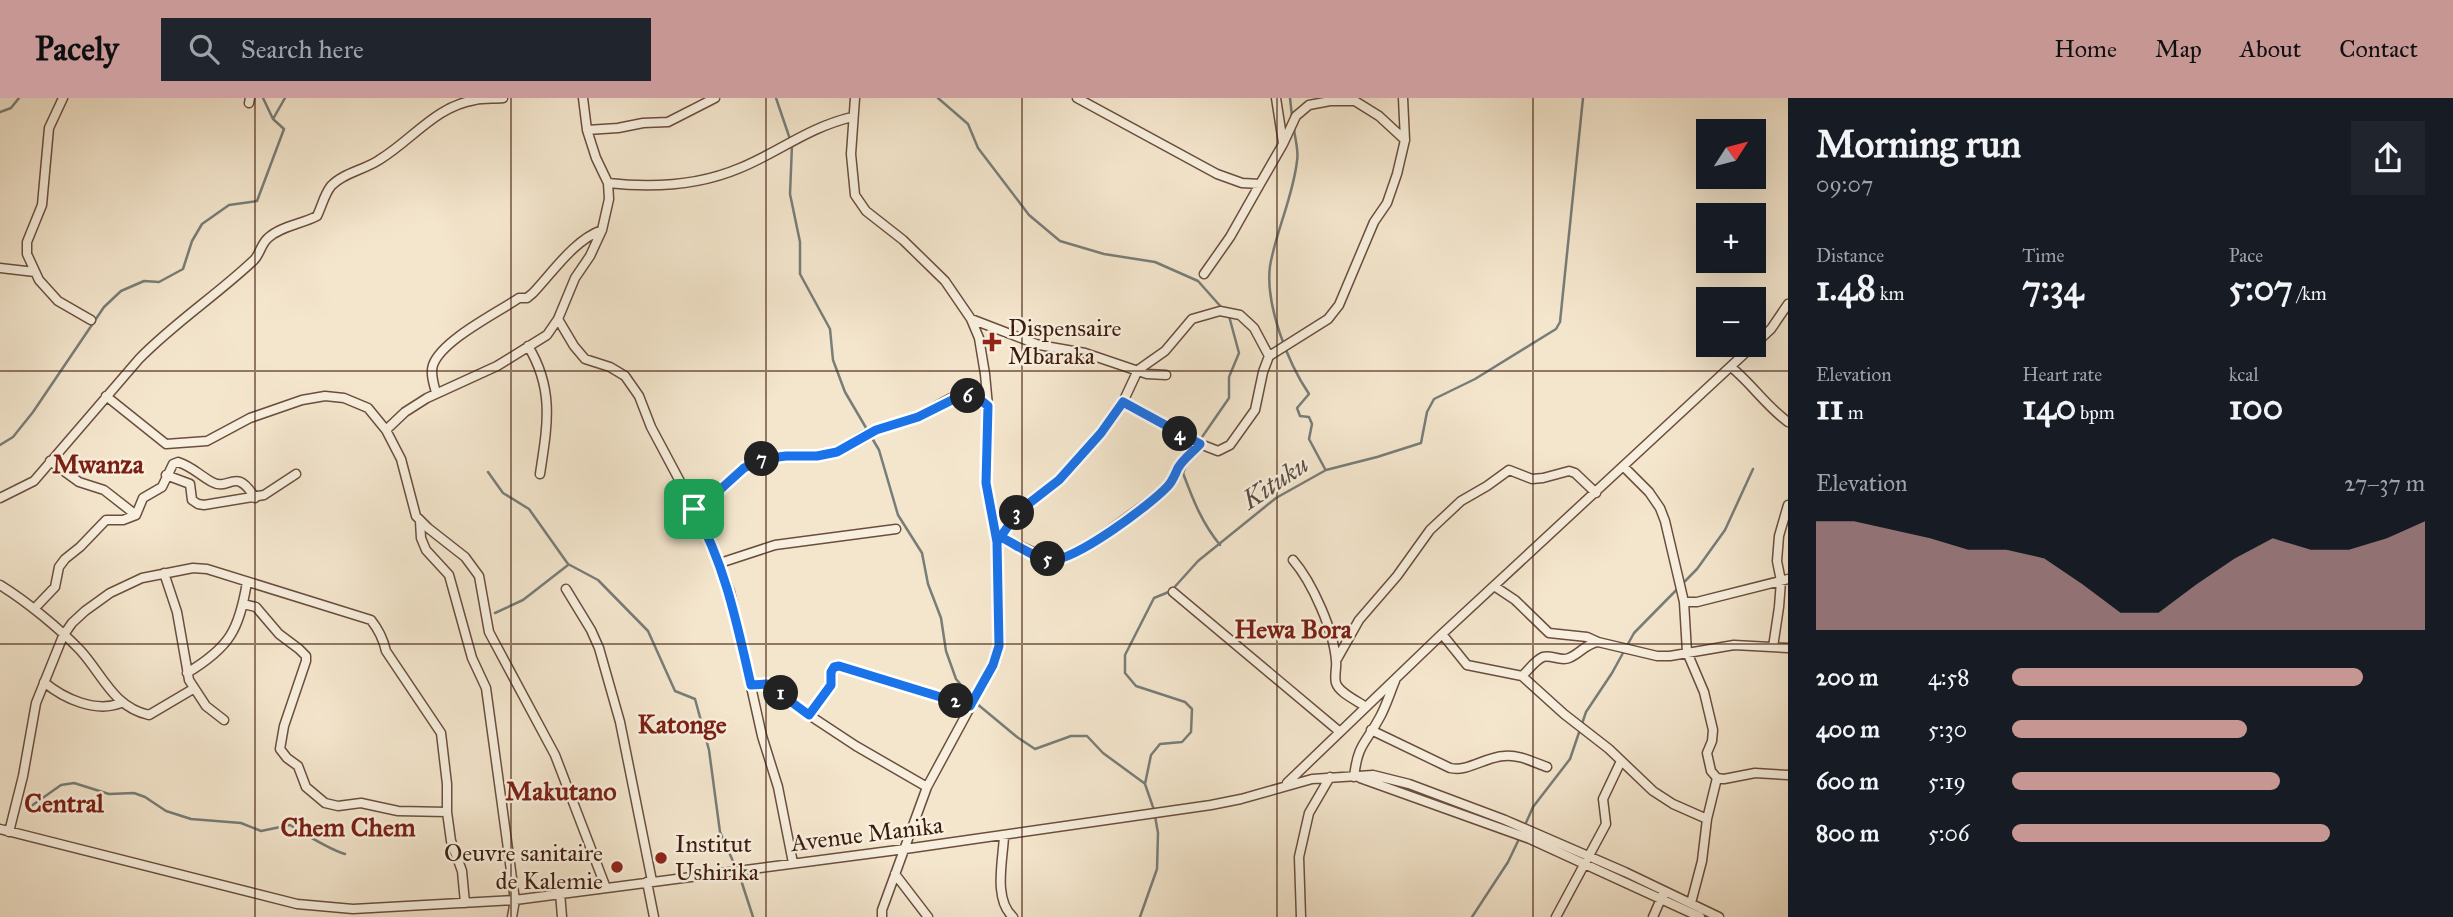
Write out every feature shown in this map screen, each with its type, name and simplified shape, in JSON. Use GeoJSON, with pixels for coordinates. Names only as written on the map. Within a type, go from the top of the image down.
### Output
{"type":"FeatureCollection","features":[{"type":"Feature","properties":{"kind":"street"},"geometry":{"type":"LineString","coordinates":[[63,98],[50,128],[42,205],[27,242],[27,254],[35,272],[58,301],[91,320]]}},
{"type":"Feature","properties":{"kind":"street"},"geometry":{"type":"LineString","coordinates":[[0,498],[30,484],[153,345],[209,301],[254,260],[265,240],[317,216],[330,188],[340,178],[379,160],[434,117],[452,107],[474,100],[503,98]]}},
{"type":"Feature","properties":{"kind":"street"},"geometry":{"type":"LineString","coordinates":[[386,430],[405,412],[436,393],[497,366],[547,335],[558,319],[575,278],[590,256],[602,230],[609,199],[608,183],[587,130],[583,98]]}},
{"type":"Feature","properties":{"kind":"street"},"geometry":{"type":"LineString","coordinates":[[587,130],[668,122],[715,98]]}},
{"type":"Feature","properties":{"kind":"street"},"geometry":{"type":"LineString","coordinates":[[855,98],[850,154],[853,187],[860,203],[935,271],[971,319],[982,352],[988,406],[986,483],[999,540],[999,646],[993,665],[927,787],[882,909],[882,917]]}},
{"type":"Feature","properties":{"kind":"street"},"geometry":{"type":"LineString","coordinates":[[1077,98],[1217,174],[1242,183],[1260,184]]}},
{"type":"Feature","properties":{"kind":"street"},"geometry":{"type":"LineString","coordinates":[[1276,98],[1283,144]]}},
{"type":"Feature","properties":{"kind":"street"},"geometry":{"type":"LineString","coordinates":[[1123,402],[1218,452],[1235,439],[1255,410],[1269,355],[1334,314],[1374,222],[1387,203],[1397,174],[1405,140],[1403,98]]}},
{"type":"Feature","properties":{"kind":"street"},"geometry":{"type":"LineString","coordinates":[[1204,274],[1230,237],[1296,116],[1309,105],[1330,101],[1355,101],[1379,116],[1405,140]]}},
{"type":"Feature","properties":{"kind":"street"},"geometry":{"type":"LineString","coordinates":[[608,183],[653,186],[727,173],[808,131],[852,117]]}},
{"type":"Feature","properties":{"kind":"street"},"geometry":{"type":"LineString","coordinates":[[436,393],[432,376],[433,364],[443,351],[477,323],[519,298],[527,298],[578,244],[602,230]]}},
{"type":"Feature","properties":{"kind":"street"},"geometry":{"type":"LineString","coordinates":[[0,268],[35,272]]}},
{"type":"Feature","properties":{"kind":"street"},"geometry":{"type":"LineString","coordinates":[[1285,785],[1441,634],[1771,329],[1788,304]]}},
{"type":"Feature","properties":{"kind":"street"},"geometry":{"type":"LineString","coordinates":[[999,540],[1025,505],[1059,480],[1101,433],[1123,402],[1138,370],[1165,351],[1192,319],[1220,311],[1240,316],[1254,328],[1269,355]]}},
{"type":"Feature","properties":{"kind":"street"},"geometry":{"type":"LineString","coordinates":[[558,319],[573,346],[585,359],[610,366],[625,376],[639,396],[651,427],[708,534],[730,592],[762,736],[778,787],[793,863]]}},
{"type":"Feature","properties":{"kind":"street"},"geometry":{"type":"LineString","coordinates":[[971,319],[1040,345],[1085,353],[1154,375],[1166,375]]}},
{"type":"Feature","properties":{"kind":"street"},"geometry":{"type":"LineString","coordinates":[[528,346],[538,363],[545,384],[548,419],[540,474]]}},
{"type":"Feature","properties":{"kind":"street"},"geometry":{"type":"LineString","coordinates":[[1731,367],[1769,408],[1788,422]]}},
{"type":"Feature","properties":{"kind":"street"},"geometry":{"type":"LineString","coordinates":[[694,509],[744,468],[762,459],[817,456],[837,452],[876,430],[918,417],[962,395],[977,397],[988,406]]}},
{"type":"Feature","properties":{"kind":"street"},"geometry":{"type":"LineString","coordinates":[[106,396],[166,444],[207,441],[250,418],[287,403],[326,396],[357,401],[368,408],[386,430],[401,458],[411,505],[420,521],[466,557],[479,576],[489,632],[555,755],[606,888]]}},
{"type":"Feature","properties":{"kind":"street"},"geometry":{"type":"LineString","coordinates":[[999,540],[1050,560],[1087,547],[1166,489],[1179,466],[1200,444]]}},
{"type":"Feature","properties":{"kind":"street"},"geometry":{"type":"LineString","coordinates":[[50,461],[79,482],[104,490],[136,515]]}},
{"type":"Feature","properties":{"kind":"street"},"geometry":{"type":"LineString","coordinates":[[34,610],[55,587],[59,567],[106,520],[122,520],[136,515],[143,498],[162,487],[173,464],[178,462],[195,468],[218,484],[243,482],[255,498]]}},
{"type":"Feature","properties":{"kind":"street"},"geometry":{"type":"LineString","coordinates":[[1624,467],[1640,482],[1660,508],[1665,521],[1684,602],[1687,652],[1709,709],[1713,730],[1707,753],[1711,771],[1717,778],[1724,779],[1755,773],[1788,775]]}},
{"type":"Feature","properties":{"kind":"street"},"geometry":{"type":"LineString","coordinates":[[1336,659],[1359,620],[1397,576],[1430,530],[1461,500],[1487,486],[1502,472],[1509,470],[1532,479],[1569,471],[1596,493]]}},
{"type":"Feature","properties":{"kind":"street"},"geometry":{"type":"LineString","coordinates":[[166,475],[190,484],[192,500],[198,504],[255,498],[272,491],[296,474]]}},
{"type":"Feature","properties":{"kind":"street"},"geometry":{"type":"LineString","coordinates":[[1773,647],[1784,580],[1777,561],[1779,536],[1788,505]]}},
{"type":"Feature","properties":{"kind":"street"},"geometry":{"type":"LineString","coordinates":[[420,521],[421,538],[426,550],[449,575],[472,658],[486,688],[515,900],[512,917]]}},
{"type":"Feature","properties":{"kind":"street"},"geometry":{"type":"LineString","coordinates":[[720,563],[775,545],[896,529]]}},
{"type":"Feature","properties":{"kind":"street"},"geometry":{"type":"LineString","coordinates":[[1293,560],[1304,572],[1328,628],[1336,659],[1336,683],[1366,707]]}},
{"type":"Feature","properties":{"kind":"street"},"geometry":{"type":"LineString","coordinates":[[5,830],[23,776],[36,703],[72,623],[110,593],[142,578],[163,572],[206,569],[371,620],[383,639],[386,650],[441,733],[447,784],[447,812],[452,841],[462,871],[465,903]]}},
{"type":"Feature","properties":{"kind":"street"},"geometry":{"type":"LineString","coordinates":[[163,572],[177,612],[187,673],[193,689],[206,706],[224,720]]}},
{"type":"Feature","properties":{"kind":"street"},"geometry":{"type":"LineString","coordinates":[[1684,602],[1697,603],[1784,580]]}},
{"type":"Feature","properties":{"kind":"street"},"geometry":{"type":"LineString","coordinates":[[187,673],[213,655],[230,636],[240,618],[247,582]]}},
{"type":"Feature","properties":{"kind":"street"},"geometry":{"type":"LineString","coordinates":[[0,585],[64,636],[86,658],[121,703],[137,712],[149,715],[193,689]]}},
{"type":"Feature","properties":{"kind":"street"},"geometry":{"type":"LineString","coordinates":[[1494,586],[1515,600],[1549,633],[1587,637],[1657,656],[1734,645],[1788,648]]}},
{"type":"Feature","properties":{"kind":"street"},"geometry":{"type":"LineString","coordinates":[[566,589],[591,629],[599,648],[620,722],[654,917]]}},
{"type":"Feature","properties":{"kind":"street"},"geometry":{"type":"LineString","coordinates":[[1173,592],[1340,732]]}},
{"type":"Feature","properties":{"kind":"street"},"geometry":{"type":"LineString","coordinates":[[243,604],[256,607],[278,634],[306,656],[280,749],[298,766],[306,787],[325,803],[338,806],[361,803],[398,811],[447,812]]}},
{"type":"Feature","properties":{"kind":"street"},"geometry":{"type":"LineString","coordinates":[[1441,634],[1467,665],[1522,676],[1653,791],[1673,804],[1707,818]]}},
{"type":"Feature","properties":{"kind":"street"},"geometry":{"type":"LineString","coordinates":[[1522,676],[1539,659],[1546,656],[1557,660],[1567,659],[1588,643],[1598,642]]}},
{"type":"Feature","properties":{"kind":"street"},"geometry":{"type":"LineString","coordinates":[[809,715],[831,685],[831,672],[834,667],[839,666],[970,706]]}},
{"type":"Feature","properties":{"kind":"street"},"geometry":{"type":"LineString","coordinates":[[1354,777],[1360,746],[1379,719],[1398,675]]}},
{"type":"Feature","properties":{"kind":"street"},"geometry":{"type":"LineString","coordinates":[[44,682],[63,696],[83,703],[102,706],[121,703]]}},
{"type":"Feature","properties":{"kind":"street"},"geometry":{"type":"LineString","coordinates":[[751,685],[767,684],[856,746],[927,787]]}},
{"type":"Feature","properties":{"kind":"street"},"geometry":{"type":"LineString","coordinates":[[1371,730],[1459,770],[1503,756],[1514,756],[1547,767]]}},
{"type":"Feature","properties":{"kind":"street"},"geometry":{"type":"LineString","coordinates":[[1556,917],[1606,824],[1603,799],[1621,761]]}},
{"type":"Feature","properties":{"kind":"street"},"geometry":{"type":"LineString","coordinates":[[1354,777],[1373,775],[1409,784],[1505,820],[1589,855],[1700,917]]}},
{"type":"Feature","properties":{"kind":"street"},"geometry":{"type":"LineString","coordinates":[[1301,917],[1299,857],[1309,813],[1330,777]]}},
{"type":"Feature","properties":{"kind":"street","name":"Avenue Manika"},"geometry":{"type":"LineString","coordinates":[[5,830],[296,904],[353,909],[515,900],[905,849],[1241,799],[1285,785],[1330,777],[1354,777]]}},
{"type":"Feature","properties":{"kind":"street"},"geometry":{"type":"LineString","coordinates":[[1354,777],[1531,839],[1584,864],[1691,903],[1719,917]]}},
{"type":"Feature","properties":{"kind":"street"},"geometry":{"type":"LineString","coordinates":[[1691,903],[1702,861],[1707,818],[1717,778]]}},
{"type":"Feature","properties":{"kind":"street"},"geometry":{"type":"LineString","coordinates":[[1004,835],[1002,897],[1005,908],[1013,917]]}},
{"type":"Feature","properties":{"kind":"street"},"geometry":{"type":"LineString","coordinates":[[895,874],[928,917]]}},
{"type":"Feature","properties":{"kind":"street"},"geometry":{"type":"LineString","coordinates":[[560,892],[562,917]]}},
{"type":"Feature","properties":{"kind":"street"},"geometry":{"type":"LineString","coordinates":[[1653,917],[1663,895]]}},
{"type":"Feature","properties":{"kind":"waterway"},"geometry":{"type":"LineString","coordinates":[[0,112],[11,108],[19,98]]}},
{"type":"Feature","properties":{"kind":"waterway"},"geometry":{"type":"LineString","coordinates":[[0,445],[13,437],[33,412],[104,307],[121,291],[144,281],[159,282],[183,269],[192,241],[202,224],[229,205],[257,201],[284,129],[273,119],[263,98]]}},
{"type":"Feature","properties":{"kind":"waterway"},"geometry":{"type":"LineString","coordinates":[[273,119],[285,98]]}},
{"type":"Feature","properties":{"kind":"waterway"},"geometry":{"type":"LineString","coordinates":[[776,98],[792,145],[790,194],[800,242],[800,274],[830,329],[833,360],[845,392],[879,450],[898,515],[922,553],[928,584],[941,618],[946,651],[956,679],[972,698]]}},
{"type":"Feature","properties":{"kind":"waterway"},"geometry":{"type":"LineString","coordinates":[[938,98],[968,124],[978,148],[1029,215],[1060,241],[1104,254],[1155,262],[1198,281],[1222,308]]}},
{"type":"Feature","properties":{"kind":"waterway"},"geometry":{"type":"LineString","coordinates":[[1290,98],[1292,116]]}},
{"type":"Feature","properties":{"kind":"waterway","name":"Kituku"},"geometry":{"type":"LineString","coordinates":[[1154,810],[1145,784],[1151,755],[1160,744],[1182,742],[1191,732],[1192,709],[1185,702],[1136,686],[1125,673],[1125,655],[1154,598],[1171,591],[1198,561],[1276,498],[1326,470],[1421,443],[1427,412],[1434,399],[1475,379],[1556,329],[1560,322],[1583,98]]}},
{"type":"Feature","properties":{"kind":"waterway"},"geometry":{"type":"LineString","coordinates":[[1294,129],[1298,153],[1295,174],[1273,253],[1269,281],[1275,315],[1286,350],[1309,394],[1297,408],[1300,416],[1309,417],[1312,424],[1309,439],[1325,469]]}},
{"type":"Feature","properties":{"kind":"waterway"},"geometry":{"type":"LineString","coordinates":[[1200,440],[1229,398],[1229,377],[1239,353],[1229,316]]}},
{"type":"Feature","properties":{"kind":"waterway"},"geometry":{"type":"LineString","coordinates":[[1188,461],[1183,473],[1194,502],[1220,545]]}},
{"type":"Feature","properties":{"kind":"waterway"},"geometry":{"type":"LineString","coordinates":[[1525,825],[1533,807],[1570,759],[1586,712],[1634,633],[1697,569],[1725,530],[1753,469]]}},
{"type":"Feature","properties":{"kind":"waterway"},"geometry":{"type":"LineString","coordinates":[[488,472],[503,493],[529,509],[568,564],[598,580],[648,631],[675,691],[695,699],[709,750],[720,832],[740,877],[753,917]]}},
{"type":"Feature","properties":{"kind":"waterway"},"geometry":{"type":"LineString","coordinates":[[495,613],[523,600],[568,565]]}},
{"type":"Feature","properties":{"kind":"waterway"},"geometry":{"type":"LineString","coordinates":[[976,703],[1035,749],[1071,736],[1087,736],[1103,753],[1144,783]]}},
{"type":"Feature","properties":{"kind":"waterway"},"geometry":{"type":"LineString","coordinates":[[27,809],[61,785],[74,783],[109,794],[134,793],[166,811],[191,819],[241,823],[261,831],[290,825],[345,854]]}},
{"type":"Feature","properties":{"kind":"waterway","name":"Kituku"},"geometry":{"type":"LineString","coordinates":[[1140,917],[1157,869],[1158,833],[1155,816]]}},
{"type":"Feature","properties":{"kind":"waterway"},"geometry":{"type":"LineString","coordinates":[[1472,917],[1508,862],[1519,839]]}},
{"type":"Feature","properties":{"kind":"place","name":"Dispensaire Mbaraka"},"geometry":{"type":"Point","coordinates":[992,342]}},
{"type":"Feature","properties":{"kind":"place","name":"Institut Ushirika"},"geometry":{"type":"Point","coordinates":[661,858]}},
{"type":"Feature","properties":{"kind":"place","name":"Oeuvre sanitaire de Kalemie"},"geometry":{"type":"Point","coordinates":[617,867]}},
{"type":"Feature","properties":{"kind":"district","name":"Mwanza"},"geometry":{"type":"Point","coordinates":[98,464]}},
{"type":"Feature","properties":{"kind":"district","name":"Hewa Bora"},"geometry":{"type":"Point","coordinates":[1293,629]}},
{"type":"Feature","properties":{"kind":"district","name":"Katonge"},"geometry":{"type":"Point","coordinates":[682,724]}},
{"type":"Feature","properties":{"kind":"district","name":"Makutano"},"geometry":{"type":"Point","coordinates":[561,791]}},
{"type":"Feature","properties":{"kind":"district","name":"Central"},"geometry":{"type":"Point","coordinates":[64,803]}},
{"type":"Feature","properties":{"kind":"district","name":"Chem Chem"},"geometry":{"type":"Point","coordinates":[348,827]}},
{"type":"Feature","properties":{"kind":"route"},"geometry":{"type":"LineString","coordinates":[[694,509],[708,534],[730,592],[751,685],[767,684],[809,715],[826,695],[831,685],[831,672],[834,667],[839,666],[970,706],[993,665],[999,646],[997,542],[1018,512],[1059,480],[1101,433],[1123,402],[1200,444],[1179,466],[1166,489],[1105,536],[1087,547],[1050,560],[1001,537],[997,542],[987,498],[985,468],[988,406],[977,397],[962,395],[948,400],[918,417],[858,438],[837,452],[817,456],[762,459],[744,468],[694,509]]}}]}
